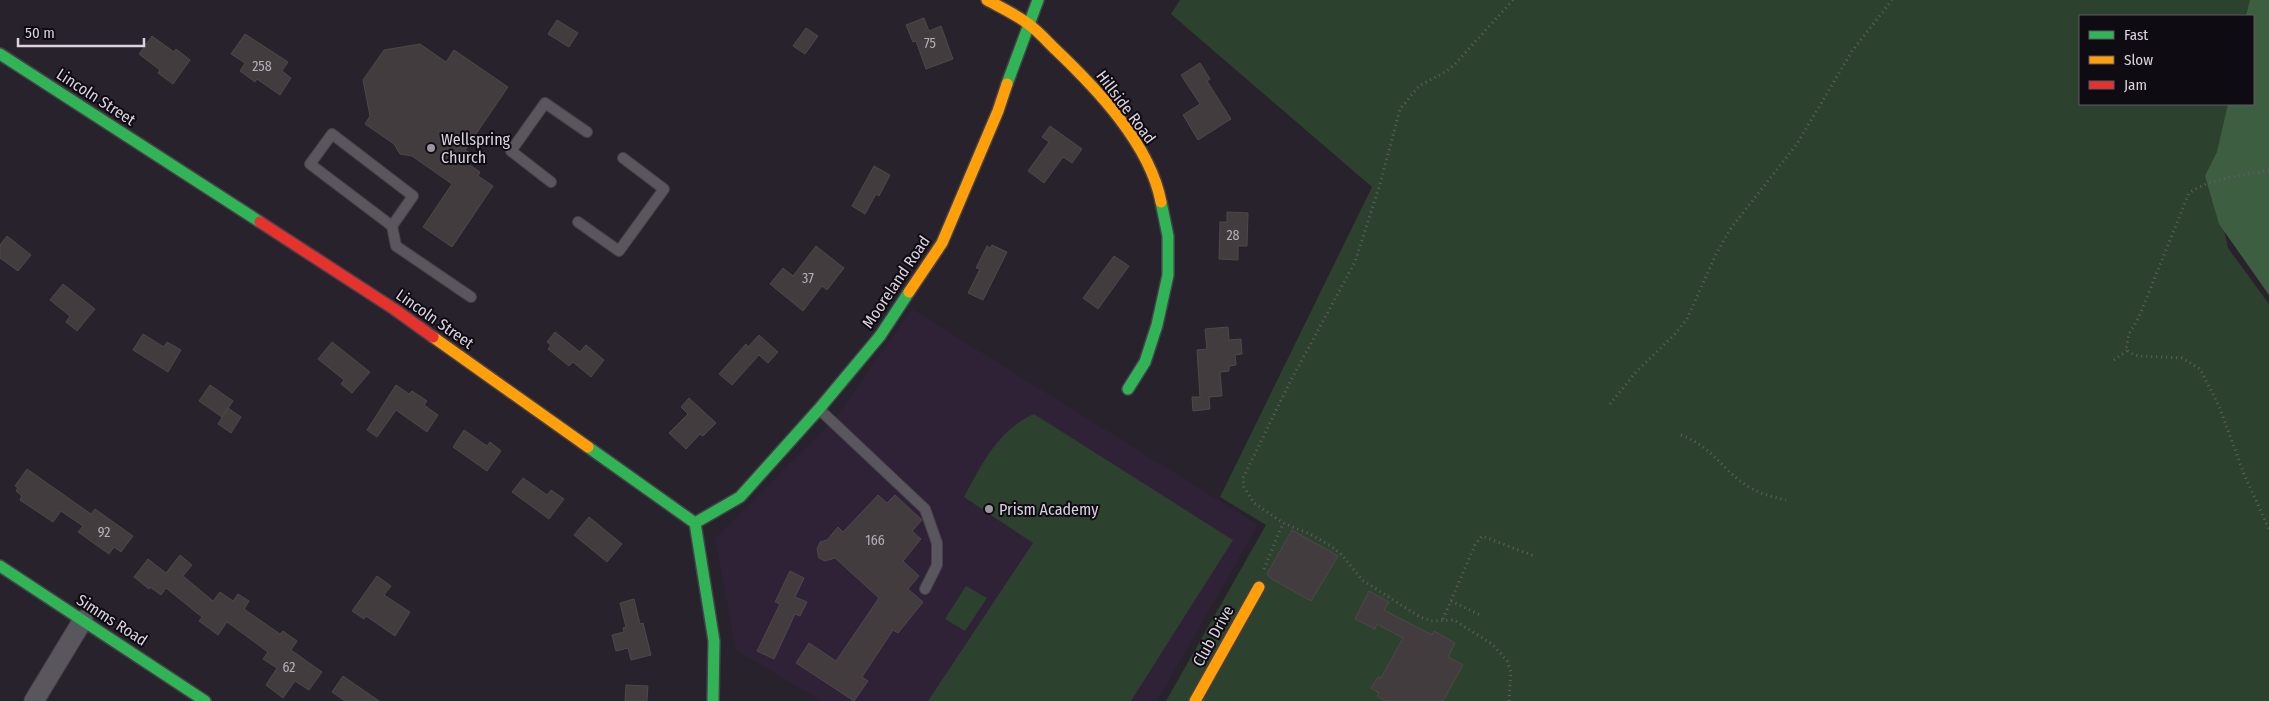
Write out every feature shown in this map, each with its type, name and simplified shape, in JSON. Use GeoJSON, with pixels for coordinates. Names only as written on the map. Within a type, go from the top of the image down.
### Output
{"type":"FeatureCollection","features":[{"type":"Feature","properties":{"kind":"street","name":"Hillside Road"},"geometry":{"type":"LineString","coordinates":[[987,0],[1028,23],[1080,73],[1128,131],[1145,159],[1159,191],[1168,236],[1168,275],[1157,325],[1145,362],[1128,388]]}},
{"type":"Feature","properties":{"kind":"street","name":"Mooreland Road"},"geometry":{"type":"LineString","coordinates":[[695,523],[740,496],[819,409],[880,336],[942,243],[998,111],[1028,23],[1038,0]]}},
{"type":"Feature","properties":{"kind":"street","name":"Lincoln Street"},"geometry":{"type":"LineString","coordinates":[[0,54],[394,309],[695,523]]}},
{"type":"Feature","properties":{"kind":"street"},"geometry":{"type":"LineString","coordinates":[[695,523],[714,641],[714,701]]}},
{"type":"Feature","properties":{"kind":"street","name":"Simms Road"},"geometry":{"type":"LineString","coordinates":[[0,566],[205,701]]}},
{"type":"Feature","properties":{"kind":"street","name":"Club Drive"},"geometry":{"type":"LineString","coordinates":[[1195,701],[1259,587]]}},
{"type":"Feature","properties":{"kind":"street"},"geometry":{"type":"LineString","coordinates":[[34,701],[83,620]]}},
{"type":"Feature","properties":{"kind":"lane"},"geometry":{"type":"LineString","coordinates":[[551,182],[511,151],[545,103],[587,132]]}},
{"type":"Feature","properties":{"kind":"lane"},"geometry":{"type":"LineString","coordinates":[[392,226],[413,196],[332,134],[310,164],[392,226],[396,246],[471,297]]}},
{"type":"Feature","properties":{"kind":"lane"},"geometry":{"type":"LineString","coordinates":[[578,222],[618,251],[664,189],[623,158]]}},
{"type":"Feature","properties":{"kind":"lane"},"geometry":{"type":"LineString","coordinates":[[819,409],[925,509],[937,543],[936,565],[925,588]]}},
{"type":"Feature","properties":{"kind":"path"},"geometry":{"type":"LineString","coordinates":[[1509,701],[1511,672],[1507,660],[1492,644],[1454,620],[1431,620],[1420,617],[1362,580],[1342,555],[1331,546],[1310,534],[1283,523],[1254,503],[1244,487],[1243,478],[1290,382],[1355,262],[1380,184],[1400,109],[1419,86],[1447,71],[1455,64],[1513,0]]}},
{"type":"Feature","properties":{"kind":"path"},"geometry":{"type":"LineString","coordinates":[[1610,404],[1636,372],[1674,335],[1687,319],[1716,254],[1731,228],[1797,144],[1852,51],[1892,0]]}},
{"type":"Feature","properties":{"kind":"path"},"geometry":{"type":"LineString","coordinates":[[2269,170],[2229,177],[2199,186],[2190,193],[2139,317],[2126,343],[2128,350],[2138,356],[2182,358],[2200,369],[2219,406],[2244,474],[2269,529]]}},
{"type":"Feature","properties":{"kind":"path"},"geometry":{"type":"LineString","coordinates":[[2114,360],[2128,350]]}},
{"type":"Feature","properties":{"kind":"path"},"geometry":{"type":"LineString","coordinates":[[1681,435],[1698,441],[1748,487],[1764,495],[1786,500]]}},
{"type":"Feature","properties":{"kind":"path"},"geometry":{"type":"LineString","coordinates":[[1259,587],[1264,567],[1283,523]]}},
{"type":"Feature","properties":{"kind":"path"},"geometry":{"type":"LineString","coordinates":[[1443,620],[1476,545],[1482,536],[1534,556]]}},
{"type":"Feature","properties":{"kind":"path"},"geometry":{"type":"LineString","coordinates":[[1451,601],[1480,615]]}},
{"type":"Feature","properties":{"kind":"shaded area","name":"Prism Academy"},"geometry":{"type":"Polygon","coordinates":[[[912,309],[1258,525],[1157,701],[821,701],[736,650],[715,539],[833,421],[912,309]]]}},
{"type":"Feature","properties":{"kind":"green space"},"geometry":{"type":"Polygon","coordinates":[[[1180,0],[2258,0],[2253,15],[2079,15],[2079,105],[2232,105],[2216,192],[2228,248],[2269,304],[2269,701],[1166,701],[1266,525],[1220,497],[1372,187],[1171,14],[1180,0]]]}},
{"type":"Feature","properties":{"kind":"green space"},"geometry":{"type":"Polygon","coordinates":[[[2250,0],[2269,0],[2269,295],[2219,224],[2205,176],[2217,152],[2228,105],[2254,105],[2254,15],[2246,15],[2250,0]]]}},
{"type":"Feature","properties":{"kind":"green space"},"geometry":{"type":"Polygon","coordinates":[[[1034,414],[1233,540],[1131,701],[928,701],[1033,543],[964,497],[992,449],[1010,429],[1034,414]]]}},
{"type":"Feature","properties":{"kind":"green space"},"geometry":{"type":"Polygon","coordinates":[[[966,586],[987,598],[965,631],[945,619],[966,586]]]}},
{"type":"Feature","properties":{"kind":"building"},"geometry":{"type":"Polygon","coordinates":[[[924,18],[929,31],[941,26],[953,59],[926,69],[916,41],[913,42],[906,25],[924,18]]]}},
{"type":"Feature","properties":{"kind":"building"},"geometry":{"type":"Polygon","coordinates":[[[557,20],[578,33],[569,47],[548,34],[557,20]]]}},
{"type":"Feature","properties":{"kind":"building"},"geometry":{"type":"Polygon","coordinates":[[[806,28],[818,36],[805,54],[793,46],[806,28]]]}},
{"type":"Feature","properties":{"kind":"building"},"geometry":{"type":"Polygon","coordinates":[[[245,34],[288,62],[282,71],[291,78],[280,95],[257,79],[255,82],[240,71],[245,63],[231,54],[245,34]]]}},
{"type":"Feature","properties":{"kind":"building"},"geometry":{"type":"Polygon","coordinates":[[[152,36],[174,52],[176,49],[190,60],[173,84],[158,73],[160,70],[139,54],[152,36]]]}},
{"type":"Feature","properties":{"kind":"building","name":"Wellspring Church"},"geometry":{"type":"Polygon","coordinates":[[[420,44],[446,62],[454,50],[508,87],[465,150],[474,156],[468,164],[480,172],[478,176],[493,186],[452,247],[423,227],[452,184],[412,156],[400,154],[394,144],[365,124],[370,116],[363,80],[384,50],[420,44]]]}},
{"type":"Feature","properties":{"kind":"building"},"geometry":{"type":"Polygon","coordinates":[[[1200,63],[1210,79],[1207,81],[1231,119],[1198,140],[1183,115],[1200,104],[1181,75],[1200,63]]]}},
{"type":"Feature","properties":{"kind":"building"},"geometry":{"type":"Polygon","coordinates":[[[1050,126],[1082,149],[1072,163],[1063,157],[1044,183],[1028,171],[1049,142],[1042,137],[1050,126]]]}},
{"type":"Feature","properties":{"kind":"building"},"geometry":{"type":"Polygon","coordinates":[[[874,166],[890,175],[879,196],[876,194],[865,214],[852,206],[874,166]]]}},
{"type":"Feature","properties":{"kind":"building"},"geometry":{"type":"Polygon","coordinates":[[[1227,212],[1248,213],[1247,246],[1238,246],[1238,260],[1219,259],[1220,222],[1227,222],[1227,212]]]}},
{"type":"Feature","properties":{"kind":"building"},"geometry":{"type":"Polygon","coordinates":[[[7,236],[31,255],[18,271],[0,258],[0,245],[7,236]]]}},
{"type":"Feature","properties":{"kind":"building"},"geometry":{"type":"Polygon","coordinates":[[[992,245],[1007,252],[983,300],[968,293],[980,269],[976,268],[987,246],[990,248],[992,245]]]}},
{"type":"Feature","properties":{"kind":"building"},"geometry":{"type":"Polygon","coordinates":[[[816,246],[844,268],[827,290],[822,286],[803,311],[770,284],[783,268],[793,276],[816,246]]]}},
{"type":"Feature","properties":{"kind":"building"},"geometry":{"type":"Polygon","coordinates":[[[1114,256],[1129,266],[1098,309],[1083,298],[1114,256]]]}},
{"type":"Feature","properties":{"kind":"building"},"geometry":{"type":"Polygon","coordinates":[[[63,284],[95,309],[77,331],[66,322],[70,316],[50,300],[63,284]]]}},
{"type":"Feature","properties":{"kind":"building"},"geometry":{"type":"Polygon","coordinates":[[[1228,327],[1229,340],[1241,339],[1242,354],[1235,355],[1236,365],[1229,366],[1229,371],[1220,372],[1222,396],[1209,397],[1210,409],[1193,411],[1192,397],[1200,397],[1197,350],[1207,349],[1205,329],[1228,327]]]}},
{"type":"Feature","properties":{"kind":"building"},"geometry":{"type":"Polygon","coordinates":[[[555,332],[580,352],[586,345],[604,360],[591,377],[573,362],[569,366],[548,349],[551,345],[547,342],[555,332]]]}},
{"type":"Feature","properties":{"kind":"building"},"geometry":{"type":"Polygon","coordinates":[[[143,334],[164,347],[167,342],[181,350],[168,372],[133,350],[143,334]]]}},
{"type":"Feature","properties":{"kind":"building"},"geometry":{"type":"Polygon","coordinates":[[[759,335],[778,352],[768,363],[759,355],[732,385],[719,374],[746,344],[748,347],[759,335]]]}},
{"type":"Feature","properties":{"kind":"building"},"geometry":{"type":"Polygon","coordinates":[[[332,342],[370,372],[352,393],[341,384],[344,380],[318,359],[332,342]]]}},
{"type":"Feature","properties":{"kind":"building"},"geometry":{"type":"Polygon","coordinates":[[[210,385],[233,401],[222,417],[199,401],[210,385]]]}},
{"type":"Feature","properties":{"kind":"building"},"geometry":{"type":"Polygon","coordinates":[[[396,385],[409,394],[412,391],[427,401],[424,405],[438,415],[427,432],[396,410],[377,437],[367,430],[396,385]]]}},
{"type":"Feature","properties":{"kind":"building"},"geometry":{"type":"Polygon","coordinates":[[[689,398],[716,423],[703,436],[700,434],[686,449],[669,433],[688,414],[681,407],[689,398]]]}},
{"type":"Feature","properties":{"kind":"building"},"geometry":{"type":"Polygon","coordinates":[[[228,408],[241,417],[231,433],[218,424],[228,408]]]}},
{"type":"Feature","properties":{"kind":"building"},"geometry":{"type":"Polygon","coordinates":[[[464,430],[487,446],[490,442],[501,451],[487,471],[453,447],[464,430]]]}},
{"type":"Feature","properties":{"kind":"building"},"geometry":{"type":"Polygon","coordinates":[[[27,469],[91,514],[95,509],[133,536],[121,552],[114,547],[109,554],[78,532],[83,526],[61,511],[53,522],[20,500],[22,496],[16,491],[18,488],[15,486],[27,469]]]}},
{"type":"Feature","properties":{"kind":"building"},"geometry":{"type":"Polygon","coordinates":[[[523,478],[547,495],[551,490],[564,499],[549,519],[512,492],[523,478]]]}},
{"type":"Feature","properties":{"kind":"building"},"geometry":{"type":"Polygon","coordinates":[[[878,495],[887,503],[895,495],[922,520],[912,531],[921,539],[903,561],[919,576],[908,589],[923,602],[898,633],[893,630],[862,677],[868,681],[854,701],[796,663],[809,643],[836,661],[879,598],[835,558],[825,561],[819,558],[817,549],[820,542],[827,540],[838,527],[843,532],[878,495]]]}},
{"type":"Feature","properties":{"kind":"building"},"geometry":{"type":"Polygon","coordinates":[[[589,517],[622,544],[607,562],[574,535],[589,517]]]}},
{"type":"Feature","properties":{"kind":"building"},"geometry":{"type":"Polygon","coordinates":[[[1292,530],[1338,556],[1311,601],[1272,579],[1267,574],[1292,530]]]}},
{"type":"Feature","properties":{"kind":"building"},"geometry":{"type":"Polygon","coordinates":[[[180,555],[192,565],[183,576],[213,601],[220,592],[233,601],[238,594],[249,601],[244,609],[280,634],[283,631],[297,641],[291,650],[322,672],[309,690],[295,681],[283,698],[266,685],[277,668],[263,659],[268,652],[227,622],[218,635],[199,621],[202,617],[166,588],[161,595],[150,587],[149,589],[134,577],[148,559],[166,573],[180,555]]]}},
{"type":"Feature","properties":{"kind":"building"},"geometry":{"type":"Polygon","coordinates":[[[790,571],[804,578],[795,597],[807,602],[800,616],[795,614],[774,659],[757,651],[780,604],[775,602],[790,571]]]}},
{"type":"Feature","properties":{"kind":"building"},"geometry":{"type":"Polygon","coordinates":[[[377,576],[391,586],[384,595],[410,612],[395,636],[366,616],[364,619],[352,611],[377,576]]]}},
{"type":"Feature","properties":{"kind":"building"},"geometry":{"type":"Polygon","coordinates":[[[1369,591],[1389,602],[1384,610],[1432,635],[1434,631],[1455,643],[1448,657],[1463,665],[1443,701],[1386,701],[1377,696],[1379,693],[1371,688],[1378,677],[1381,678],[1403,638],[1377,624],[1375,629],[1355,619],[1369,591]]]}},
{"type":"Feature","properties":{"kind":"building"},"geometry":{"type":"Polygon","coordinates":[[[634,599],[640,624],[643,623],[651,655],[631,660],[628,648],[616,651],[612,635],[624,632],[623,628],[626,627],[620,603],[634,599]]]}},
{"type":"Feature","properties":{"kind":"building"},"geometry":{"type":"Polygon","coordinates":[[[343,676],[379,701],[345,701],[332,692],[343,676]]]}},
{"type":"Feature","properties":{"kind":"building"},"geometry":{"type":"Polygon","coordinates":[[[626,685],[648,686],[647,701],[625,701],[626,685]]]}},
{"type":"Feature","properties":{"kind":"traffic: fast"},"geometry":{"type":"LineString","coordinates":[[1007,84],[1038,0]]}},
{"type":"Feature","properties":{"kind":"traffic: fast"},"geometry":{"type":"LineString","coordinates":[[0,54],[260,222]]}},
{"type":"Feature","properties":{"kind":"traffic: fast"},"geometry":{"type":"LineString","coordinates":[[1128,389],[1145,362],[1157,325],[1168,275],[1168,236],[1161,202]]}},
{"type":"Feature","properties":{"kind":"traffic: fast"},"geometry":{"type":"LineString","coordinates":[[695,523],[740,497],[819,409],[880,336],[909,292]]}},
{"type":"Feature","properties":{"kind":"traffic: fast"},"geometry":{"type":"LineString","coordinates":[[588,447],[695,523],[714,641],[713,701]]}},
{"type":"Feature","properties":{"kind":"traffic: fast"},"geometry":{"type":"LineString","coordinates":[[0,566],[205,701]]}},
{"type":"Feature","properties":{"kind":"traffic: slow"},"geometry":{"type":"LineString","coordinates":[[987,0],[1018,17],[1034,29],[1104,99],[1146,159],[1155,180],[1161,202]]}},
{"type":"Feature","properties":{"kind":"traffic: slow"},"geometry":{"type":"LineString","coordinates":[[909,292],[942,243],[998,111],[1007,84]]}},
{"type":"Feature","properties":{"kind":"traffic: slow"},"geometry":{"type":"LineString","coordinates":[[433,337],[588,447]]}},
{"type":"Feature","properties":{"kind":"traffic: slow"},"geometry":{"type":"LineString","coordinates":[[1195,701],[1259,587]]}},
{"type":"Feature","properties":{"kind":"traffic: jam"},"geometry":{"type":"LineString","coordinates":[[260,222],[394,309],[433,337]]}},
{"type":"Feature","properties":{"kind":"place","name":"Wellspring Church"},"geometry":{"type":"Point","coordinates":[431,148]}},
{"type":"Feature","properties":{"kind":"place","name":"Prism Academy"},"geometry":{"type":"Point","coordinates":[989,509]}}]}
